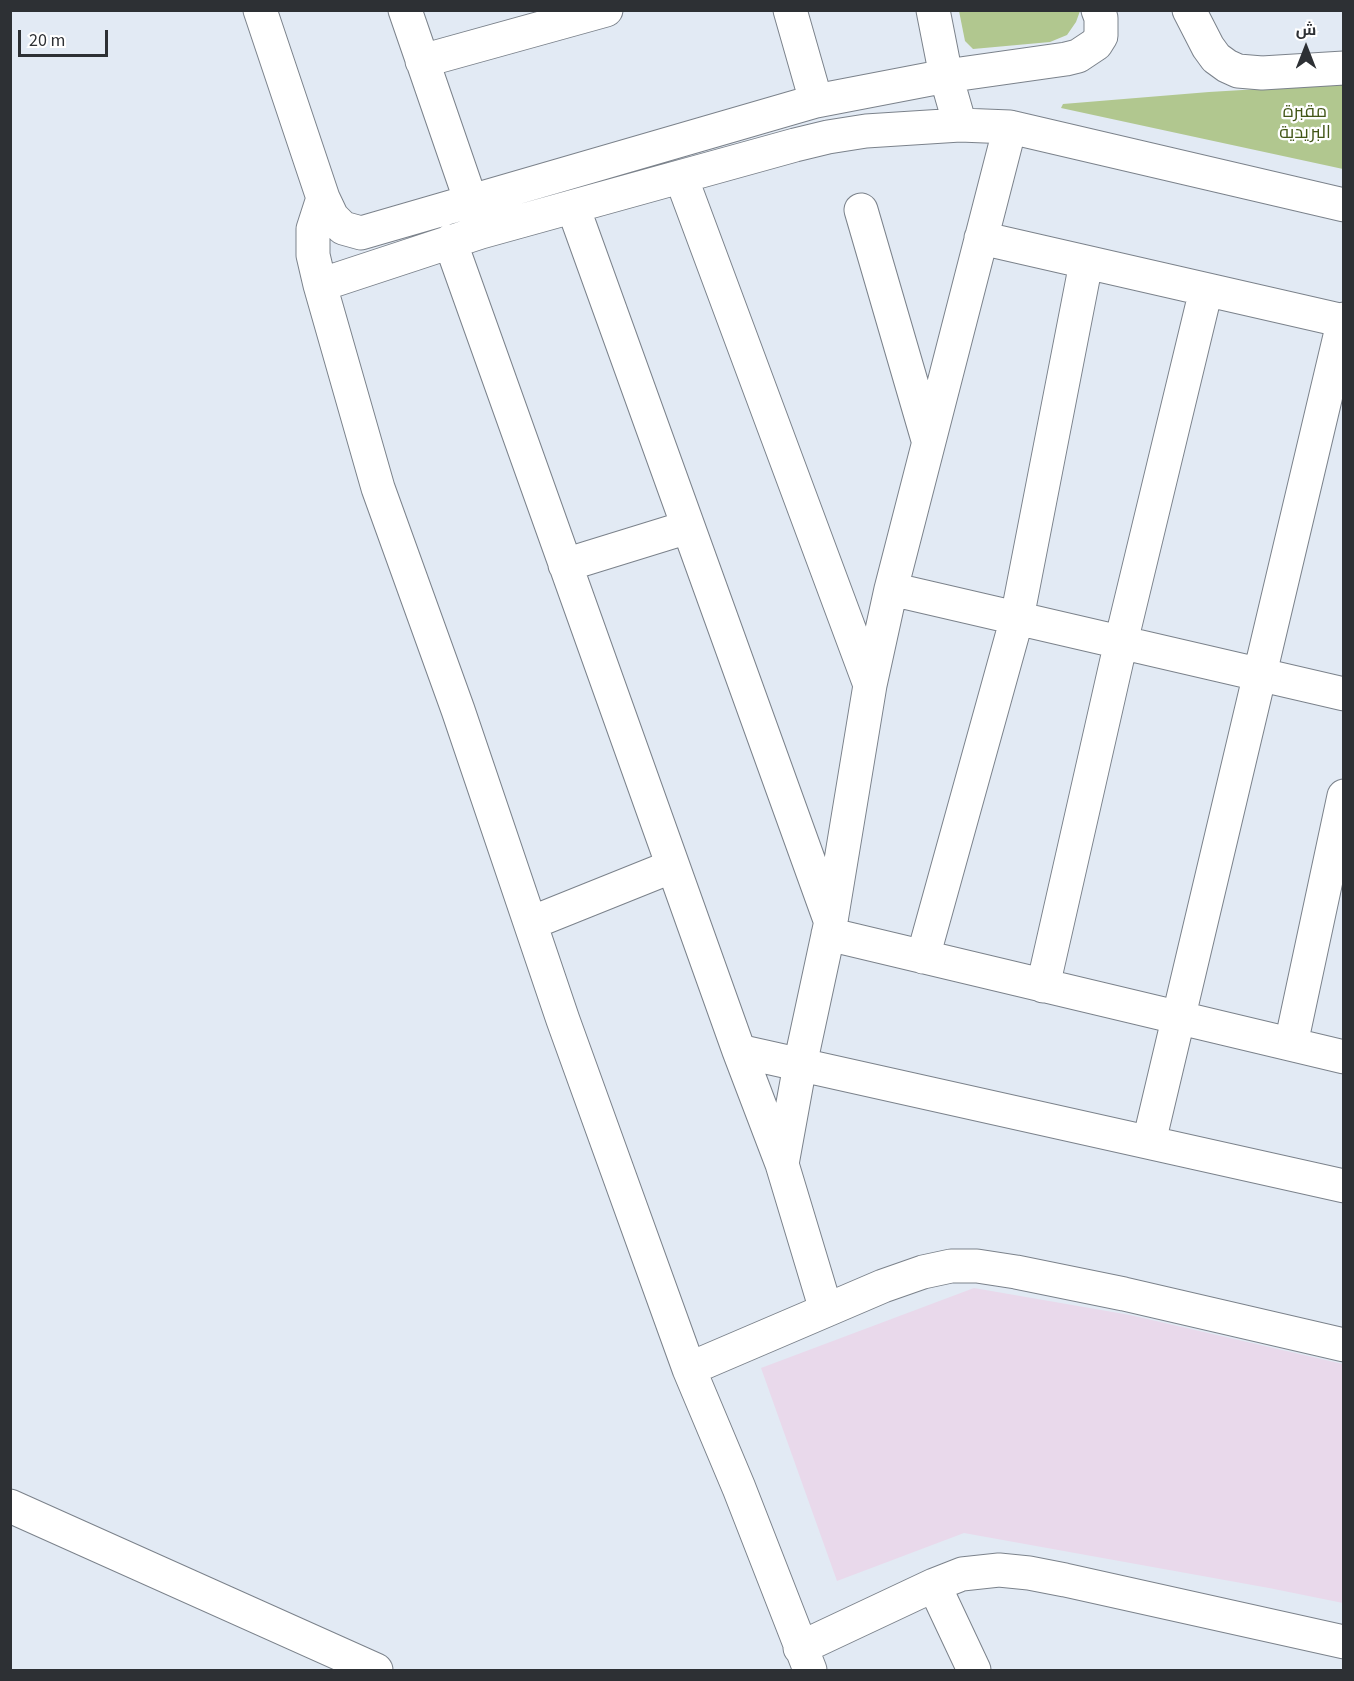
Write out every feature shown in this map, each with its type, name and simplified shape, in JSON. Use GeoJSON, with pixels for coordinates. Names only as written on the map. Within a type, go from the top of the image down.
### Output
{"type":"FeatureCollection","features":[{"type":"Feature","properties":{"kind":"street"},"geometry":{"type":"LineString","coordinates":[[260,10],[323,198],[332,217],[343,228],[362,233],[816,101],[946,76],[1078,56],[1096,44],[1101,36],[1101,18],[1098,10]]}},
{"type":"Feature","properties":{"kind":"street"},"geometry":{"type":"LineString","coordinates":[[405,10],[481,232]]}},
{"type":"Feature","properties":{"kind":"street"},"geometry":{"type":"LineString","coordinates":[[422,61],[606,10]]}},
{"type":"Feature","properties":{"kind":"street"},"geometry":{"type":"LineString","coordinates":[[790,10],[816,101]]}},
{"type":"Feature","properties":{"kind":"street"},"geometry":{"type":"LineString","coordinates":[[933,10],[946,76],[960,125]]}},
{"type":"Feature","properties":{"kind":"street"},"geometry":{"type":"LineString","coordinates":[[1190,10],[1216,58],[1238,71],[1263,73],[1343,66]]}},
{"type":"Feature","properties":{"kind":"street"},"geometry":{"type":"LineString","coordinates":[[320,285],[481,232],[828,137],[866,131],[960,125],[1010,128],[1344,205]]}},
{"type":"Feature","properties":{"kind":"street"},"geometry":{"type":"LineString","coordinates":[[782,1164],[800,1065],[830,928],[870,685],[891,589],[1010,128]]}},
{"type":"Feature","properties":{"kind":"street"},"geometry":{"type":"LineString","coordinates":[[681,177],[870,685]]}},
{"type":"Feature","properties":{"kind":"street"},"geometry":{"type":"LineString","coordinates":[[323,198],[313,229],[313,255],[378,488],[454,699],[563,1020],[689,1369],[740,1488],[805,1659],[934,1585],[962,1574],[999,1570],[1029,1573],[1344,1642]]}},
{"type":"Feature","properties":{"kind":"street"},"geometry":{"type":"LineString","coordinates":[[573,207],[830,928]]}},
{"type":"Feature","properties":{"kind":"street"},"geometry":{"type":"LineString","coordinates":[[861,210],[928,441]]}},
{"type":"Feature","properties":{"kind":"street"},"geometry":{"type":"LineString","coordinates":[[981,238],[1343,320],[1149,1142]]}},
{"type":"Feature","properties":{"kind":"street"},"geometry":{"type":"LineString","coordinates":[[450,241],[782,1164],[826,1310]]}},
{"type":"Feature","properties":{"kind":"street"},"geometry":{"type":"LineString","coordinates":[[923,957],[1017,618],[1086,263]]}},
{"type":"Feature","properties":{"kind":"street"},"geometry":{"type":"LineString","coordinates":[[1043,986],[1121,642],[1206,290]]}},
{"type":"Feature","properties":{"kind":"street"},"geometry":{"type":"LineString","coordinates":[[565,565],[688,527]]}},
{"type":"Feature","properties":{"kind":"street"},"geometry":{"type":"LineString","coordinates":[[891,589],[1344,694]]}},
{"type":"Feature","properties":{"kind":"street"},"geometry":{"type":"LineString","coordinates":[[1291,1044],[1344,796]]}},
{"type":"Feature","properties":{"kind":"street"},"geometry":{"type":"LineString","coordinates":[[531,923],[673,866]]}},
{"type":"Feature","properties":{"kind":"street"},"geometry":{"type":"LineString","coordinates":[[830,928],[923,957],[1344,1057]]}},
{"type":"Feature","properties":{"kind":"street"},"geometry":{"type":"LineString","coordinates":[[740,1051],[1344,1186]]}},
{"type":"Feature","properties":{"kind":"street"},"geometry":{"type":"LineString","coordinates":[[689,1369],[883,1286],[923,1272],[951,1266],[976,1266],[1016,1272],[1124,1294],[1344,1345]]}},
{"type":"Feature","properties":{"kind":"street"},"geometry":{"type":"LineString","coordinates":[[10,1506],[372,1670]]}},
{"type":"Feature","properties":{"kind":"street"},"geometry":{"type":"LineString","coordinates":[[934,1585],[974,1671]]}},
{"type":"Feature","properties":{"kind":"shaded area"},"geometry":{"type":"Polygon","coordinates":[[[974,1288],[1130,1315],[1343,1364],[1343,1603],[964,1533],[837,1581],[761,1368],[974,1288]]]}},
{"type":"Feature","properties":{"kind":"green space"},"geometry":{"type":"Polygon","coordinates":[[[959,10],[1080,11],[1067,35],[1050,42],[973,49],[965,41],[959,10]]]}},
{"type":"Feature","properties":{"kind":"green space","name":"مقبرة البريدية"},"geometry":{"type":"Polygon","coordinates":[[[1343,84],[1343,169],[1061,108],[1063,104],[1343,84]]]}}]}
